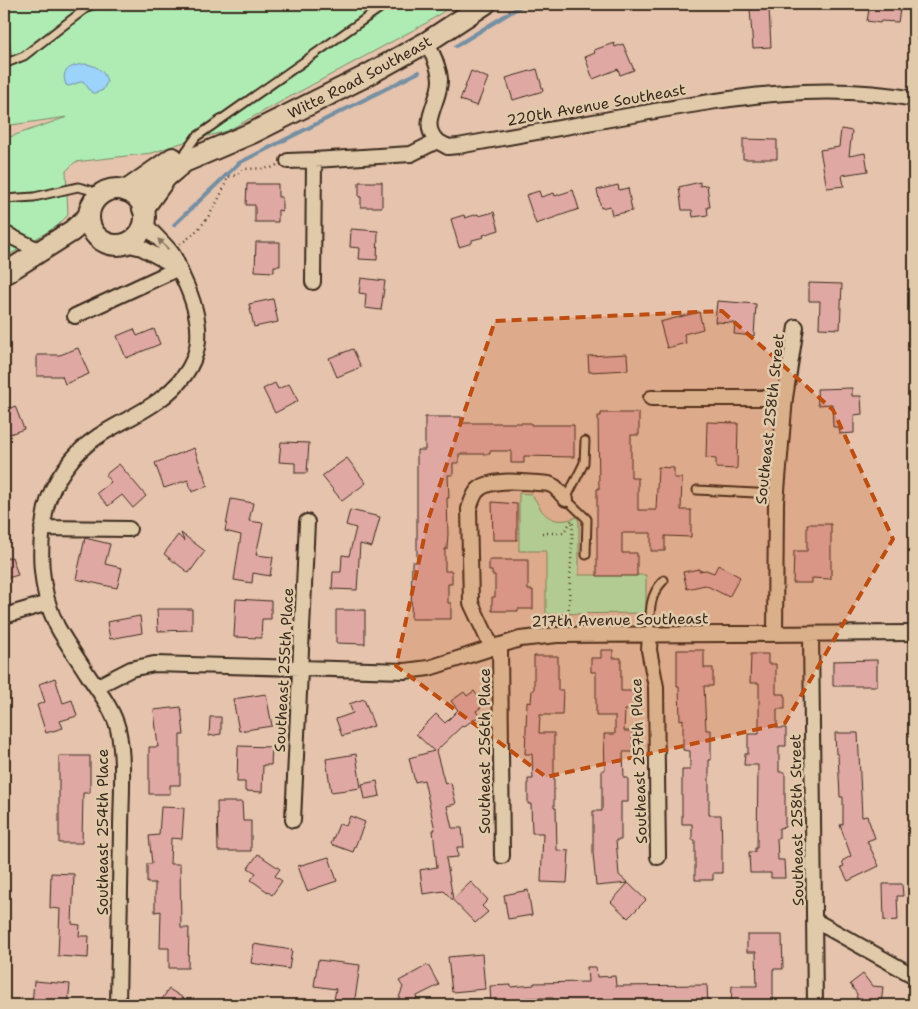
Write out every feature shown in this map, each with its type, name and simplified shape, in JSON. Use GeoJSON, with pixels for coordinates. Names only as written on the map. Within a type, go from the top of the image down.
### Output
{"type":"FeatureCollection","features":[{"type":"Feature","properties":{"kind":"street","name":"Witte Road Southeast"},"geometry":{"type":"LineString","coordinates":[[126,244],[140,232],[143,215],[166,177],[184,162],[252,133],[362,78],[427,42],[485,4]]}},
{"type":"Feature","properties":{"kind":"street"},"geometry":{"type":"LineString","coordinates":[[288,161],[411,154],[437,141],[431,135],[429,128],[430,116],[439,93],[439,68],[427,42]]}},
{"type":"Feature","properties":{"kind":"street","name":"220th Avenue Southeast"},"geometry":{"type":"LineString","coordinates":[[437,141],[448,147],[458,146],[713,101],[776,92],[840,90],[882,93],[914,99]]}},
{"type":"Feature","properties":{"kind":"street","name":"Witte Road Southeast"},"geometry":{"type":"LineString","coordinates":[[97,198],[110,190],[126,191],[177,155],[186,151],[228,142]]}},
{"type":"Feature","properties":{"kind":"street"},"geometry":{"type":"LineString","coordinates":[[313,282],[314,160]]}},
{"type":"Feature","properties":{"kind":"street"},"geometry":{"type":"LineString","coordinates":[[126,191],[133,195],[143,215]]}},
{"type":"Feature","properties":{"kind":"street"},"geometry":{"type":"LineString","coordinates":[[97,198],[91,206],[89,216],[90,224],[96,236],[110,244],[126,244],[142,248],[178,268]]}},
{"type":"Feature","properties":{"kind":"street","name":"Southeast 254th Place"},"geometry":{"type":"LineString","coordinates":[[118,1005],[121,758],[118,729],[110,708],[57,625],[48,603],[42,570],[42,528],[47,504],[71,459],[96,437],[158,402],[186,373],[194,360],[199,327],[190,294],[173,254],[160,241],[143,215]]}},
{"type":"Feature","properties":{"kind":"street"},"geometry":{"type":"LineString","coordinates":[[4,274],[45,248],[89,216]]}},
{"type":"Feature","properties":{"kind":"street"},"geometry":{"type":"LineString","coordinates":[[4,233],[45,248],[77,238],[96,236]]}},
{"type":"Feature","properties":{"kind":"street"},"geometry":{"type":"LineString","coordinates":[[75,316],[178,268]]}},
{"type":"Feature","properties":{"kind":"street","name":"Southeast 258th Street"},"geometry":{"type":"LineString","coordinates":[[775,634],[776,494],[785,398],[796,327]]}},
{"type":"Feature","properties":{"kind":"street"},"geometry":{"type":"LineString","coordinates":[[650,398],[785,398]]}},
{"type":"Feature","properties":{"kind":"street","name":"Southeast 256th Place"},"geometry":{"type":"LineString","coordinates":[[502,856],[496,647],[474,612],[470,593],[469,509],[477,492],[495,482],[549,484],[555,487],[566,499]]}},
{"type":"Feature","properties":{"kind":"street","name":"Southeast 255th Place"},"geometry":{"type":"LineString","coordinates":[[294,820],[307,522]]}},
{"type":"Feature","properties":{"kind":"street"},"geometry":{"type":"LineString","coordinates":[[42,528],[129,529]]}},
{"type":"Feature","properties":{"kind":"street"},"geometry":{"type":"LineString","coordinates":[[4,616],[48,603]]}},
{"type":"Feature","properties":{"kind":"street","name":"217th Avenue Southeast"},"geometry":{"type":"LineString","coordinates":[[96,686],[131,669],[154,664],[405,671],[428,668],[520,639],[567,635],[914,633]]}},
{"type":"Feature","properties":{"kind":"street","name":"Southeast 257th Place"},"geometry":{"type":"LineString","coordinates":[[650,634],[649,650],[656,687],[658,858]]}},
{"type":"Feature","properties":{"kind":"street","name":"Southeast 258th Street"},"geometry":{"type":"LineString","coordinates":[[811,634],[815,1005]]}},
{"type":"Feature","properties":{"kind":"street"},"geometry":{"type":"LineString","coordinates":[[814,920],[914,976]]}},
{"type":"Feature","properties":{"kind":"lane"},"geometry":{"type":"LineString","coordinates":[[4,64],[24,56],[89,6],[95,4]]}},
{"type":"Feature","properties":{"kind":"lane"},"geometry":{"type":"LineString","coordinates":[[186,151],[196,137],[386,4]]}},
{"type":"Feature","properties":{"kind":"lane"},"geometry":{"type":"LineString","coordinates":[[4,199],[34,197],[78,187],[90,190],[97,198]]}},
{"type":"Feature","properties":{"kind":"lane"},"geometry":{"type":"LineString","coordinates":[[585,441],[584,463],[566,499],[587,519],[586,554]]}},
{"type":"Feature","properties":{"kind":"lane"},"geometry":{"type":"LineString","coordinates":[[697,490],[776,494]]}},
{"type":"Feature","properties":{"kind":"lane"},"geometry":{"type":"LineString","coordinates":[[650,634],[650,605],[656,588],[664,580]]}},
{"type":"Feature","properties":{"kind":"path"},"geometry":{"type":"LineString","coordinates":[[160,241],[169,233],[180,244],[200,229],[221,196],[228,177],[237,175],[243,169],[271,168],[288,161]]}},
{"type":"Feature","properties":{"kind":"path"},"geometry":{"type":"LineString","coordinates":[[566,499],[573,513],[567,635]]}},
{"type":"Feature","properties":{"kind":"path"},"geometry":{"type":"LineString","coordinates":[[542,533],[563,533],[573,519]]}},
{"type":"Feature","properties":{"kind":"highlighted area"},"geometry":{"type":"Polygon","coordinates":[[[722,311],[833,410],[893,539],[785,723],[546,777],[396,666],[428,520],[495,321],[722,311]]]}},
{"type":"Feature","properties":{"kind":"green space"},"geometry":{"type":"Polygon","coordinates":[[[4,4],[454,4],[428,22],[227,131],[152,153],[75,162],[66,171],[68,215],[57,226],[4,258],[4,139],[67,117],[4,126],[4,56],[12,55],[4,24],[4,4]]]}},
{"type":"Feature","properties":{"kind":"green space"},"geometry":{"type":"Polygon","coordinates":[[[519,493],[531,494],[544,513],[552,519],[566,520],[577,517],[579,522],[579,575],[646,575],[646,613],[546,614],[546,551],[519,551],[519,493]]]}},
{"type":"Feature","properties":{"kind":"water"},"geometry":{"type":"Polygon","coordinates":[[[91,65],[104,74],[107,82],[103,90],[92,93],[83,81],[69,86],[66,85],[64,80],[65,72],[74,66],[91,65]]]}},
{"type":"Feature","properties":{"kind":"building"},"geometry":{"type":"Polygon","coordinates":[[[870,4],[901,4],[898,22],[881,21],[880,23],[867,21],[870,4]]]}},
{"type":"Feature","properties":{"kind":"building"},"geometry":{"type":"Polygon","coordinates":[[[769,8],[771,47],[753,48],[750,9],[769,8]]]}},
{"type":"Feature","properties":{"kind":"building"},"geometry":{"type":"Polygon","coordinates":[[[614,43],[615,47],[623,44],[634,70],[620,75],[618,69],[593,79],[585,57],[595,53],[594,50],[614,43]]]}},
{"type":"Feature","properties":{"kind":"building"},"geometry":{"type":"Polygon","coordinates":[[[537,69],[543,91],[513,100],[506,78],[537,69]]]}},
{"type":"Feature","properties":{"kind":"building"},"geometry":{"type":"Polygon","coordinates":[[[471,71],[488,78],[477,106],[460,100],[471,71]]]}},
{"type":"Feature","properties":{"kind":"building"},"geometry":{"type":"Polygon","coordinates":[[[841,129],[852,131],[849,156],[865,153],[868,171],[842,175],[844,186],[827,188],[820,150],[839,147],[841,129]]]}},
{"type":"Feature","properties":{"kind":"building"},"geometry":{"type":"Polygon","coordinates":[[[743,139],[777,140],[777,159],[743,159],[743,139]]]}},
{"type":"Feature","properties":{"kind":"building"},"geometry":{"type":"Polygon","coordinates":[[[359,182],[382,182],[382,207],[361,207],[359,182]]]}},
{"type":"Feature","properties":{"kind":"building"},"geometry":{"type":"Polygon","coordinates":[[[700,182],[700,186],[707,185],[710,207],[707,207],[708,215],[693,217],[692,210],[682,210],[679,187],[700,182]]]}},
{"type":"Feature","properties":{"kind":"building"},"geometry":{"type":"Polygon","coordinates":[[[247,184],[278,184],[278,197],[282,197],[282,211],[278,210],[278,222],[255,222],[255,205],[246,205],[247,184]]]}},
{"type":"Feature","properties":{"kind":"building"},"geometry":{"type":"Polygon","coordinates":[[[618,185],[619,190],[628,188],[632,211],[612,215],[610,206],[601,208],[597,190],[618,185]]]}},
{"type":"Feature","properties":{"kind":"building"},"geometry":{"type":"Polygon","coordinates":[[[573,190],[579,209],[536,224],[526,195],[539,191],[541,197],[554,193],[555,196],[573,190]]]}},
{"type":"Feature","properties":{"kind":"building"},"geometry":{"type":"Polygon","coordinates":[[[494,212],[499,230],[483,235],[484,237],[472,240],[472,243],[459,247],[451,219],[464,215],[465,218],[494,212]]]}},
{"type":"Feature","properties":{"kind":"building"},"geometry":{"type":"Polygon","coordinates":[[[351,229],[378,231],[377,260],[359,259],[360,248],[350,247],[351,229]]]}},
{"type":"Feature","properties":{"kind":"building"},"geometry":{"type":"Polygon","coordinates":[[[256,242],[280,242],[280,266],[274,266],[274,272],[255,271],[256,242]]]}},
{"type":"Feature","properties":{"kind":"building"},"geometry":{"type":"Polygon","coordinates":[[[361,278],[385,281],[381,310],[365,308],[366,294],[359,293],[361,278]]]}},
{"type":"Feature","properties":{"kind":"building"},"geometry":{"type":"Polygon","coordinates":[[[809,283],[842,284],[840,329],[819,328],[820,301],[809,301],[809,283]]]}},
{"type":"Feature","properties":{"kind":"building"},"geometry":{"type":"Polygon","coordinates":[[[273,299],[278,322],[254,327],[249,304],[273,299]]]}},
{"type":"Feature","properties":{"kind":"building"},"geometry":{"type":"Polygon","coordinates":[[[717,301],[756,304],[754,336],[734,334],[735,323],[715,322],[717,301]]]}},
{"type":"Feature","properties":{"kind":"building"},"geometry":{"type":"Polygon","coordinates":[[[699,312],[703,329],[684,334],[686,343],[667,348],[660,322],[699,312]]]}},
{"type":"Feature","properties":{"kind":"building"},"geometry":{"type":"Polygon","coordinates":[[[134,329],[137,336],[154,329],[160,344],[126,358],[117,336],[134,329]]]}},
{"type":"Feature","properties":{"kind":"building"},"geometry":{"type":"Polygon","coordinates":[[[78,348],[89,374],[65,384],[62,376],[37,376],[37,355],[60,355],[78,348]]]}},
{"type":"Feature","properties":{"kind":"building"},"geometry":{"type":"Polygon","coordinates":[[[353,349],[361,367],[337,377],[329,358],[353,349]]]}},
{"type":"Feature","properties":{"kind":"building"},"geometry":{"type":"Polygon","coordinates":[[[627,354],[628,370],[589,372],[588,356],[627,354]]]}},
{"type":"Feature","properties":{"kind":"building"},"geometry":{"type":"Polygon","coordinates":[[[275,383],[278,389],[289,384],[298,401],[275,413],[263,389],[275,383]]]}},
{"type":"Feature","properties":{"kind":"building"},"geometry":{"type":"Polygon","coordinates":[[[852,388],[852,396],[861,396],[862,414],[854,415],[854,433],[840,434],[839,427],[833,427],[832,404],[818,405],[817,389],[852,388]]]}},
{"type":"Feature","properties":{"kind":"building"},"geometry":{"type":"Polygon","coordinates":[[[15,406],[24,429],[4,436],[4,411],[15,406]]]}},
{"type":"Feature","properties":{"kind":"building"},"geometry":{"type":"Polygon","coordinates":[[[601,413],[639,413],[639,435],[631,435],[631,478],[638,478],[638,510],[656,510],[658,467],[674,468],[674,478],[682,478],[681,510],[691,510],[691,537],[665,536],[665,551],[651,551],[651,533],[622,533],[622,553],[637,553],[637,576],[597,576],[598,416],[601,416],[601,413]]]}},
{"type":"Feature","properties":{"kind":"building"},"geometry":{"type":"Polygon","coordinates":[[[425,417],[461,417],[461,423],[574,425],[574,457],[524,456],[524,463],[511,463],[511,451],[490,451],[490,454],[459,454],[459,463],[453,463],[453,475],[448,475],[448,534],[447,549],[445,549],[445,571],[452,571],[452,584],[448,584],[448,603],[451,603],[451,619],[411,619],[412,562],[417,562],[417,450],[425,450],[425,417]]]}},
{"type":"Feature","properties":{"kind":"building"},"geometry":{"type":"Polygon","coordinates":[[[707,422],[738,423],[737,469],[716,468],[716,459],[706,458],[707,422]]]}},
{"type":"Feature","properties":{"kind":"building"},"geometry":{"type":"Polygon","coordinates":[[[281,442],[309,443],[307,473],[295,473],[295,463],[279,462],[281,442]]]}},
{"type":"Feature","properties":{"kind":"building"},"geometry":{"type":"Polygon","coordinates":[[[194,448],[208,486],[192,492],[188,480],[164,488],[155,463],[194,448]]]}},
{"type":"Feature","properties":{"kind":"building"},"geometry":{"type":"Polygon","coordinates":[[[347,458],[366,483],[342,501],[322,476],[347,458]]]}},
{"type":"Feature","properties":{"kind":"building"},"geometry":{"type":"Polygon","coordinates":[[[119,464],[146,496],[133,508],[122,495],[108,506],[97,493],[111,482],[105,475],[119,464]]]}},
{"type":"Feature","properties":{"kind":"building"},"geometry":{"type":"Polygon","coordinates":[[[231,499],[253,503],[249,521],[263,523],[256,555],[273,557],[270,576],[253,573],[252,583],[234,580],[241,535],[225,531],[231,499]]]}},
{"type":"Feature","properties":{"kind":"building"},"geometry":{"type":"Polygon","coordinates":[[[492,502],[517,504],[517,540],[493,540],[492,502]]]}},
{"type":"Feature","properties":{"kind":"building"},"geometry":{"type":"Polygon","coordinates":[[[350,510],[380,517],[372,547],[360,544],[357,590],[332,589],[333,572],[341,572],[342,555],[349,556],[356,528],[346,525],[350,510]]]}},
{"type":"Feature","properties":{"kind":"building"},"geometry":{"type":"Polygon","coordinates":[[[807,524],[831,524],[831,579],[812,578],[812,583],[793,583],[794,551],[807,551],[807,524]]]}},
{"type":"Feature","properties":{"kind":"building"},"geometry":{"type":"Polygon","coordinates":[[[181,533],[205,551],[189,573],[164,554],[178,535],[184,541],[181,533]]]}},
{"type":"Feature","properties":{"kind":"building"},"geometry":{"type":"Polygon","coordinates":[[[85,538],[110,544],[105,564],[122,568],[117,588],[76,579],[85,538]]]}},
{"type":"Feature","properties":{"kind":"building"},"geometry":{"type":"Polygon","coordinates":[[[12,557],[18,575],[4,579],[4,559],[12,557]]]}},
{"type":"Feature","properties":{"kind":"building"},"geometry":{"type":"Polygon","coordinates":[[[489,560],[528,560],[528,590],[533,590],[533,609],[492,611],[492,597],[495,597],[495,575],[492,575],[492,571],[489,571],[489,560]]]}},
{"type":"Feature","properties":{"kind":"building"},"geometry":{"type":"Polygon","coordinates":[[[718,565],[740,577],[729,597],[705,585],[687,589],[683,572],[699,569],[699,571],[706,570],[714,573],[718,565]]]}},
{"type":"Feature","properties":{"kind":"building"},"geometry":{"type":"Polygon","coordinates":[[[236,599],[271,601],[271,619],[262,619],[261,638],[234,637],[236,599]]]}},
{"type":"Feature","properties":{"kind":"building"},"geometry":{"type":"Polygon","coordinates":[[[157,609],[192,609],[192,630],[158,631],[157,609]]]}},
{"type":"Feature","properties":{"kind":"building"},"geometry":{"type":"Polygon","coordinates":[[[336,610],[365,610],[365,644],[336,643],[336,610]]]}},
{"type":"Feature","properties":{"kind":"building"},"geometry":{"type":"Polygon","coordinates":[[[140,616],[142,633],[110,639],[107,622],[140,616]]]}},
{"type":"Feature","properties":{"kind":"building"},"geometry":{"type":"Polygon","coordinates":[[[601,650],[613,650],[613,658],[621,658],[621,691],[634,691],[634,710],[625,710],[624,731],[632,731],[633,752],[623,752],[624,778],[628,778],[628,802],[621,802],[621,840],[616,840],[619,875],[628,883],[596,886],[593,853],[593,811],[602,811],[602,770],[605,770],[604,734],[615,734],[615,716],[596,716],[596,672],[591,672],[591,658],[601,658],[601,650]]]}},
{"type":"Feature","properties":{"kind":"building"},"geometry":{"type":"Polygon","coordinates":[[[677,650],[704,650],[704,668],[713,668],[713,686],[704,686],[706,730],[711,730],[709,815],[721,815],[722,873],[713,873],[713,880],[695,880],[695,840],[692,840],[692,824],[682,824],[682,770],[690,770],[690,751],[683,750],[683,719],[680,720],[679,686],[677,686],[677,650]]]}},
{"type":"Feature","properties":{"kind":"building"},"geometry":{"type":"Polygon","coordinates":[[[751,654],[768,654],[768,664],[776,664],[776,694],[785,694],[785,709],[777,709],[777,728],[786,728],[786,746],[779,746],[779,772],[785,772],[785,827],[779,828],[779,838],[777,838],[778,860],[784,860],[785,878],[771,878],[771,873],[750,873],[749,852],[755,852],[755,848],[757,848],[758,765],[744,765],[745,754],[748,754],[748,734],[759,734],[759,683],[750,683],[751,654]]]}},
{"type":"Feature","properties":{"kind":"building"},"geometry":{"type":"Polygon","coordinates":[[[534,656],[558,656],[558,690],[563,690],[562,715],[540,715],[539,733],[554,733],[554,808],[556,808],[557,850],[569,851],[567,883],[541,882],[543,833],[532,833],[531,804],[528,804],[528,779],[533,779],[532,754],[525,754],[527,702],[531,703],[532,690],[534,690],[534,656]]]}},
{"type":"Feature","properties":{"kind":"building"},"geometry":{"type":"Polygon","coordinates":[[[877,660],[877,686],[833,686],[833,661],[877,660]]]}},
{"type":"Feature","properties":{"kind":"building"},"geometry":{"type":"Polygon","coordinates":[[[55,678],[63,703],[72,700],[77,716],[60,721],[63,728],[46,733],[37,705],[45,702],[39,684],[55,678]]]}},
{"type":"Feature","properties":{"kind":"building"},"geometry":{"type":"Polygon","coordinates":[[[474,691],[484,705],[476,711],[479,716],[462,726],[436,751],[445,784],[451,783],[456,804],[447,806],[452,828],[462,828],[464,847],[457,847],[458,857],[446,858],[453,899],[471,882],[488,900],[482,906],[488,912],[475,923],[444,891],[423,894],[420,870],[437,867],[433,830],[435,830],[424,780],[415,782],[409,758],[434,751],[416,734],[436,714],[445,723],[458,710],[451,701],[464,692],[467,696],[474,691]]]}},
{"type":"Feature","properties":{"kind":"building"},"geometry":{"type":"Polygon","coordinates":[[[266,694],[272,726],[239,731],[233,699],[266,694]]]}},
{"type":"Feature","properties":{"kind":"building"},"geometry":{"type":"Polygon","coordinates":[[[364,699],[374,726],[342,736],[336,719],[353,713],[349,704],[364,699]]]}},
{"type":"Feature","properties":{"kind":"building"},"geometry":{"type":"Polygon","coordinates":[[[181,707],[184,735],[180,735],[180,785],[170,785],[170,794],[149,794],[149,747],[158,747],[154,710],[181,707]]]}},
{"type":"Feature","properties":{"kind":"building"},"geometry":{"type":"Polygon","coordinates":[[[210,717],[221,717],[221,734],[209,736],[210,717]]]}},
{"type":"Feature","properties":{"kind":"building"},"geometry":{"type":"Polygon","coordinates":[[[835,733],[858,733],[862,817],[867,816],[875,838],[867,841],[879,866],[848,881],[841,867],[844,866],[842,861],[851,856],[840,825],[843,824],[843,797],[840,797],[835,733]]]}},
{"type":"Feature","properties":{"kind":"building"},"geometry":{"type":"Polygon","coordinates":[[[238,746],[272,747],[271,765],[263,765],[262,792],[245,791],[245,782],[237,782],[238,746]]]}},
{"type":"Feature","properties":{"kind":"building"},"geometry":{"type":"Polygon","coordinates":[[[356,754],[361,788],[331,792],[326,759],[356,754]]]}},
{"type":"Feature","properties":{"kind":"building"},"geometry":{"type":"Polygon","coordinates":[[[59,756],[90,756],[90,793],[83,793],[82,843],[59,843],[59,756]]]}},
{"type":"Feature","properties":{"kind":"building"},"geometry":{"type":"Polygon","coordinates":[[[377,781],[380,796],[365,799],[362,784],[377,781]]]}},
{"type":"Feature","properties":{"kind":"building"},"geometry":{"type":"Polygon","coordinates":[[[217,802],[242,802],[243,821],[251,821],[251,851],[218,851],[217,802]]]}},
{"type":"Feature","properties":{"kind":"building"},"geometry":{"type":"Polygon","coordinates":[[[161,807],[184,808],[182,839],[171,838],[170,864],[180,864],[181,928],[189,928],[188,968],[169,968],[169,948],[160,948],[161,911],[155,912],[155,883],[147,883],[147,864],[152,864],[149,836],[159,835],[161,807]]]}},
{"type":"Feature","properties":{"kind":"building"},"geometry":{"type":"Polygon","coordinates":[[[350,816],[365,822],[353,852],[331,844],[339,824],[346,826],[350,816]]]}},
{"type":"Feature","properties":{"kind":"building"},"geometry":{"type":"Polygon","coordinates":[[[258,854],[280,869],[275,876],[282,881],[272,895],[251,880],[256,873],[248,868],[258,854]]]}},
{"type":"Feature","properties":{"kind":"building"},"geometry":{"type":"Polygon","coordinates":[[[329,857],[337,881],[307,891],[298,866],[329,857]]]}},
{"type":"Feature","properties":{"kind":"building"},"geometry":{"type":"Polygon","coordinates":[[[51,873],[74,874],[72,924],[80,925],[79,936],[89,936],[88,958],[58,956],[60,909],[50,908],[51,873]]]}},
{"type":"Feature","properties":{"kind":"building"},"geometry":{"type":"Polygon","coordinates":[[[628,883],[646,900],[628,918],[611,902],[628,883]]]}},
{"type":"Feature","properties":{"kind":"building"},"geometry":{"type":"Polygon","coordinates":[[[883,884],[902,884],[903,896],[897,896],[898,920],[884,921],[883,884]]]}},
{"type":"Feature","properties":{"kind":"building"},"geometry":{"type":"Polygon","coordinates":[[[528,890],[532,915],[508,919],[504,895],[528,890]]]}},
{"type":"Feature","properties":{"kind":"building"},"geometry":{"type":"Polygon","coordinates":[[[747,935],[782,935],[783,969],[773,969],[773,1005],[731,1005],[732,986],[757,986],[756,952],[747,952],[747,935]]]}},
{"type":"Feature","properties":{"kind":"building"},"geometry":{"type":"Polygon","coordinates":[[[254,944],[292,950],[289,969],[251,963],[254,944]]]}},
{"type":"Feature","properties":{"kind":"building"},"geometry":{"type":"Polygon","coordinates":[[[482,954],[485,989],[452,992],[448,957],[482,954]]]}},
{"type":"Feature","properties":{"kind":"building"},"geometry":{"type":"Polygon","coordinates":[[[318,960],[360,965],[354,1005],[333,1005],[336,989],[314,986],[318,960]]]}},
{"type":"Feature","properties":{"kind":"building"},"geometry":{"type":"Polygon","coordinates":[[[428,965],[439,985],[417,996],[414,1005],[396,1005],[403,987],[399,981],[428,965]]]}},
{"type":"Feature","properties":{"kind":"building"},"geometry":{"type":"Polygon","coordinates":[[[587,967],[596,967],[597,977],[615,976],[616,986],[707,985],[708,1005],[554,1005],[553,998],[527,998],[527,1004],[491,1005],[490,986],[511,985],[511,987],[534,985],[534,983],[588,982],[587,967]]]}},
{"type":"Feature","properties":{"kind":"building"},"geometry":{"type":"Polygon","coordinates":[[[863,974],[872,986],[883,987],[881,1005],[856,1005],[857,994],[850,984],[863,974]]]}},
{"type":"Feature","properties":{"kind":"building"},"geometry":{"type":"Polygon","coordinates":[[[34,981],[70,984],[68,1005],[32,1005],[34,981]]]}},
{"type":"Feature","properties":{"kind":"building"},"geometry":{"type":"Polygon","coordinates":[[[169,989],[194,1005],[158,1005],[169,989]]]}},
{"type":"Feature","properties":{"kind":"waterway"},"geometry":{"type":"LineString","coordinates":[[456,46],[524,4]]}},
{"type":"Feature","properties":{"kind":"waterway"},"geometry":{"type":"LineString","coordinates":[[174,225],[239,163],[419,72]]}}]}
